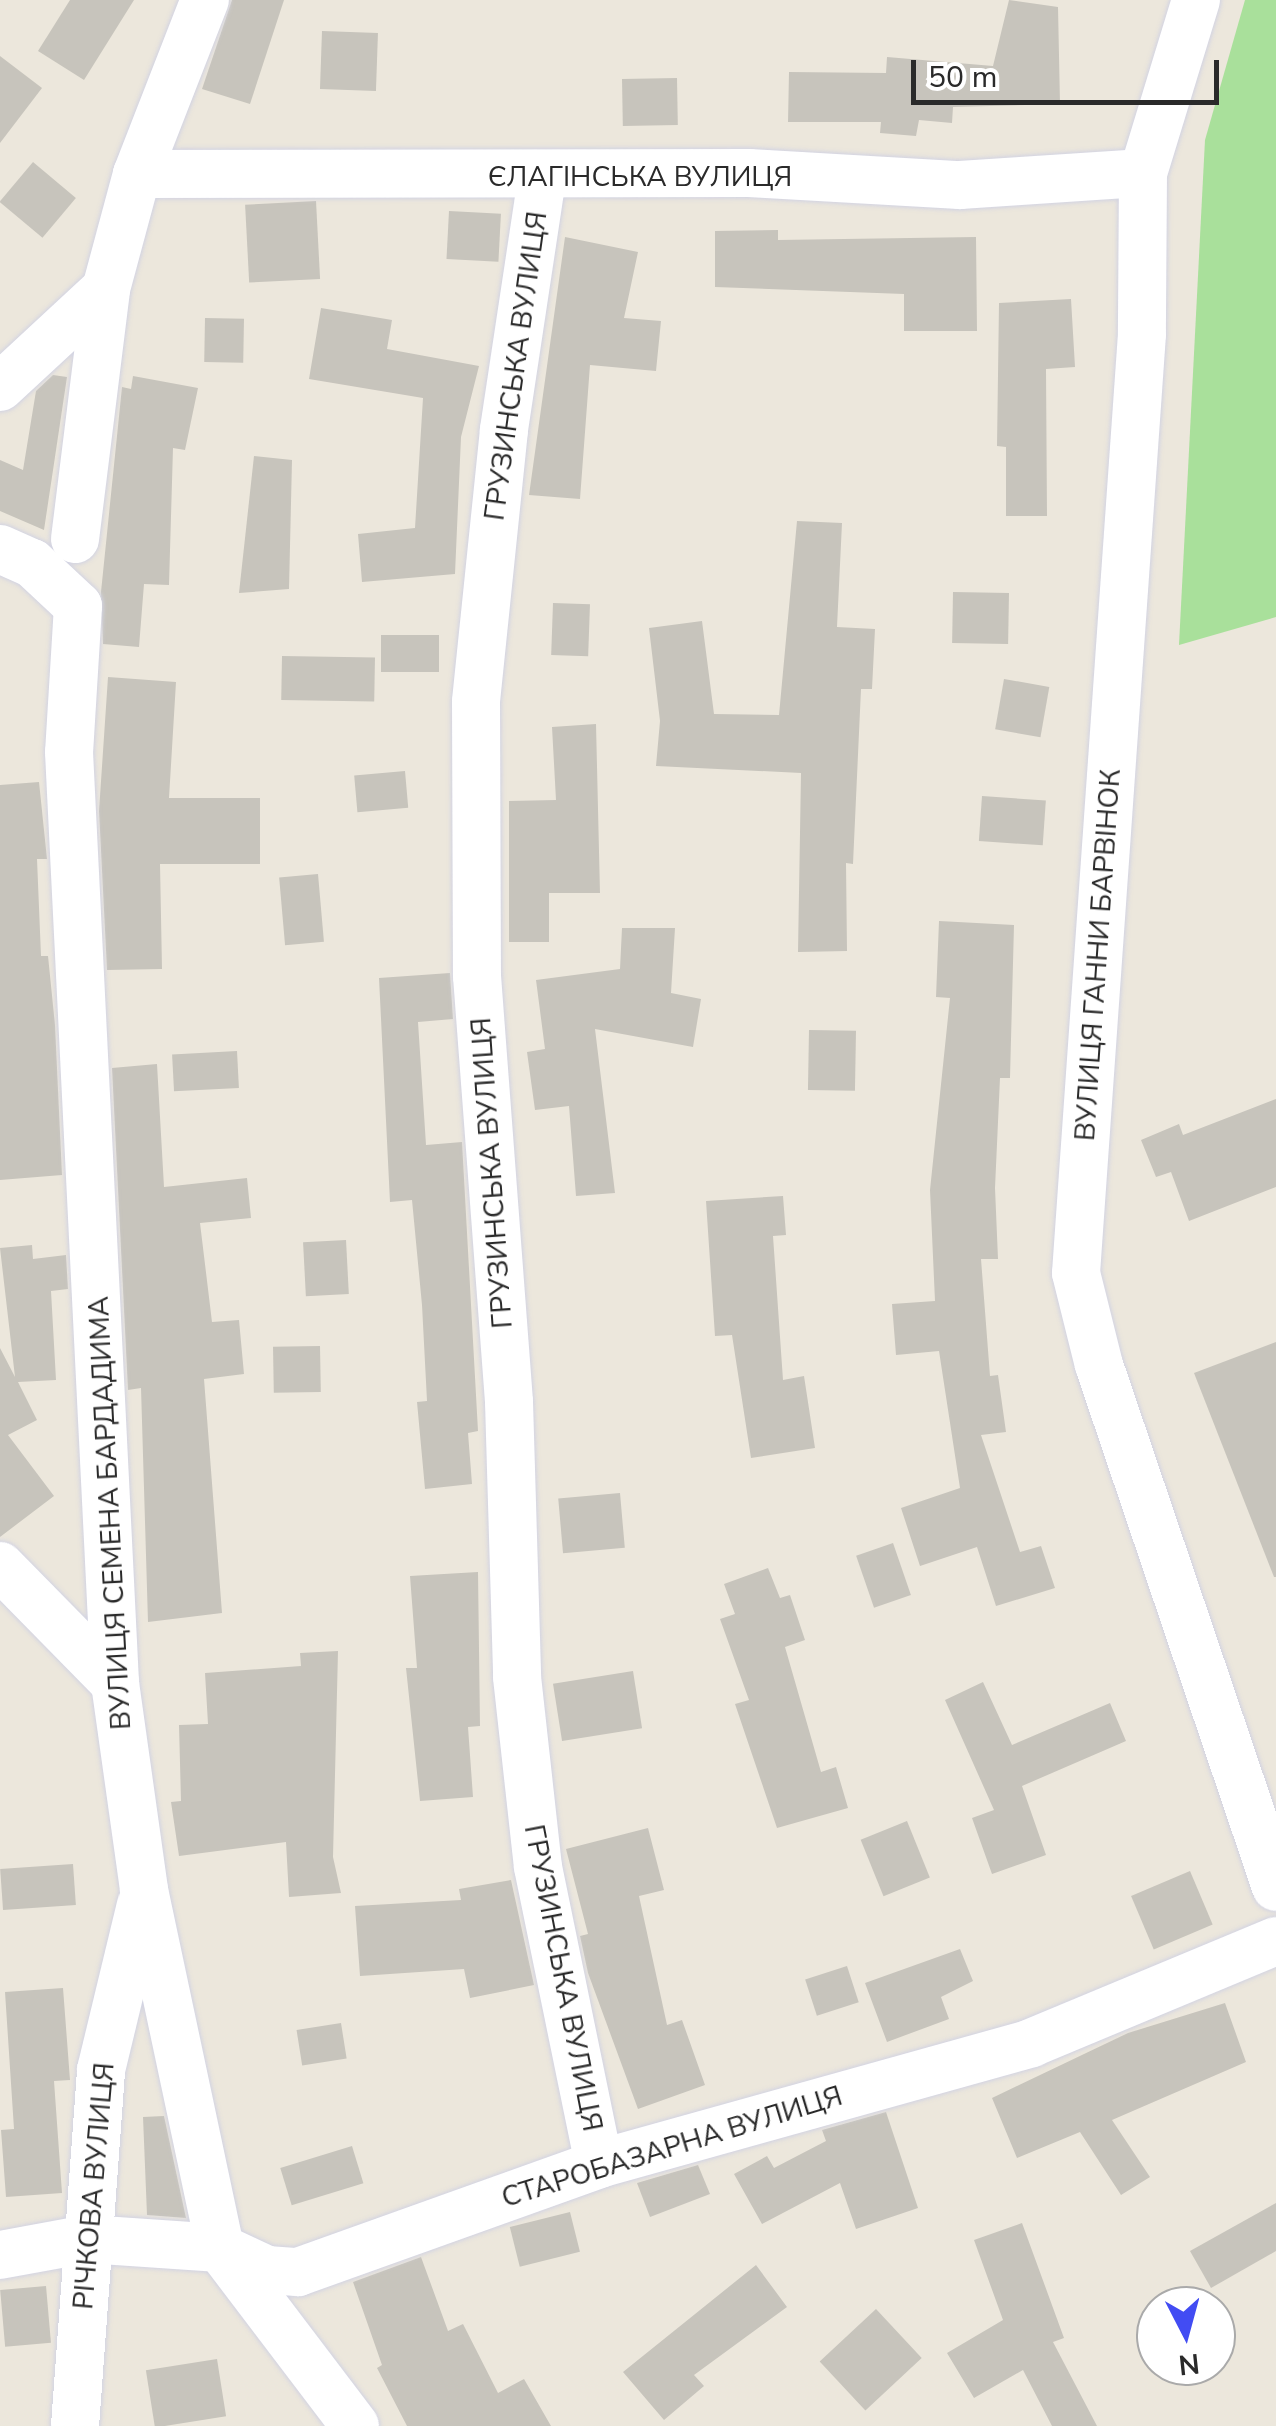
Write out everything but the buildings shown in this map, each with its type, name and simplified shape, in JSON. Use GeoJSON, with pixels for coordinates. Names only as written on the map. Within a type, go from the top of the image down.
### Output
{"type":"FeatureCollection","features":[{"type":"Feature","properties":{"kind":"street"},"geometry":{"type":"LineString","coordinates":[[75,538],[106,289],[136,174],[205,0]]}},
{"type":"Feature","properties":{"kind":"street","name":"ВУЛИЦЯ ГАННИ БАРВІНОК"},"geometry":{"type":"LineString","coordinates":[[1196,0],[1143,173],[1142,334],[1076,1273],[1099,1365],[1276,1888]]}},
{"type":"Feature","properties":{"kind":"street","name":"ЄЛАГІНСЬКА ВУЛИЦЯ"},"geometry":{"type":"LineString","coordinates":[[136,174],[542,178],[749,173],[960,185],[1143,173]]}},
{"type":"Feature","properties":{"kind":"street","name":"ГРУЗИНСЬКА ВУЛИЦЯ"},"geometry":{"type":"LineString","coordinates":[[542,178],[504,430],[476,702],[477,976],[510,1402],[517,1678],[538,1867],[599,2164]]}},
{"type":"Feature","properties":{"kind":"street"},"geometry":{"type":"LineString","coordinates":[[0,387],[106,289]]}},
{"type":"Feature","properties":{"kind":"street","name":"ВУЛИЦЯ СЕМЕНА БАРДАДИМА"},"geometry":{"type":"LineString","coordinates":[[0,548],[32,563],[78,606],[69,752],[114,1683],[144,1890],[220,2248],[354,2426]]}},
{"type":"Feature","properties":{"kind":"street"},"geometry":{"type":"LineString","coordinates":[[0,1566],[114,1683]]}},
{"type":"Feature","properties":{"kind":"street","name":"РІЧКОВА ВУЛИЦЯ"},"geometry":{"type":"LineString","coordinates":[[75,2426],[101,2070],[144,1890]]}},
{"type":"Feature","properties":{"kind":"street","name":"СТАРОБАЗАРНА ВУЛИЦЯ"},"geometry":{"type":"LineString","coordinates":[[0,2255],[87,2239],[220,2248],[268,2270],[298,2272],[599,2164],[1030,2043],[1276,1940]]}},
{"type":"Feature","properties":{"kind":"green space"},"geometry":{"type":"Polygon","coordinates":[[[1245,0],[1276,0],[1276,617],[1179,645],[1205,140],[1245,0]]]}}]}
